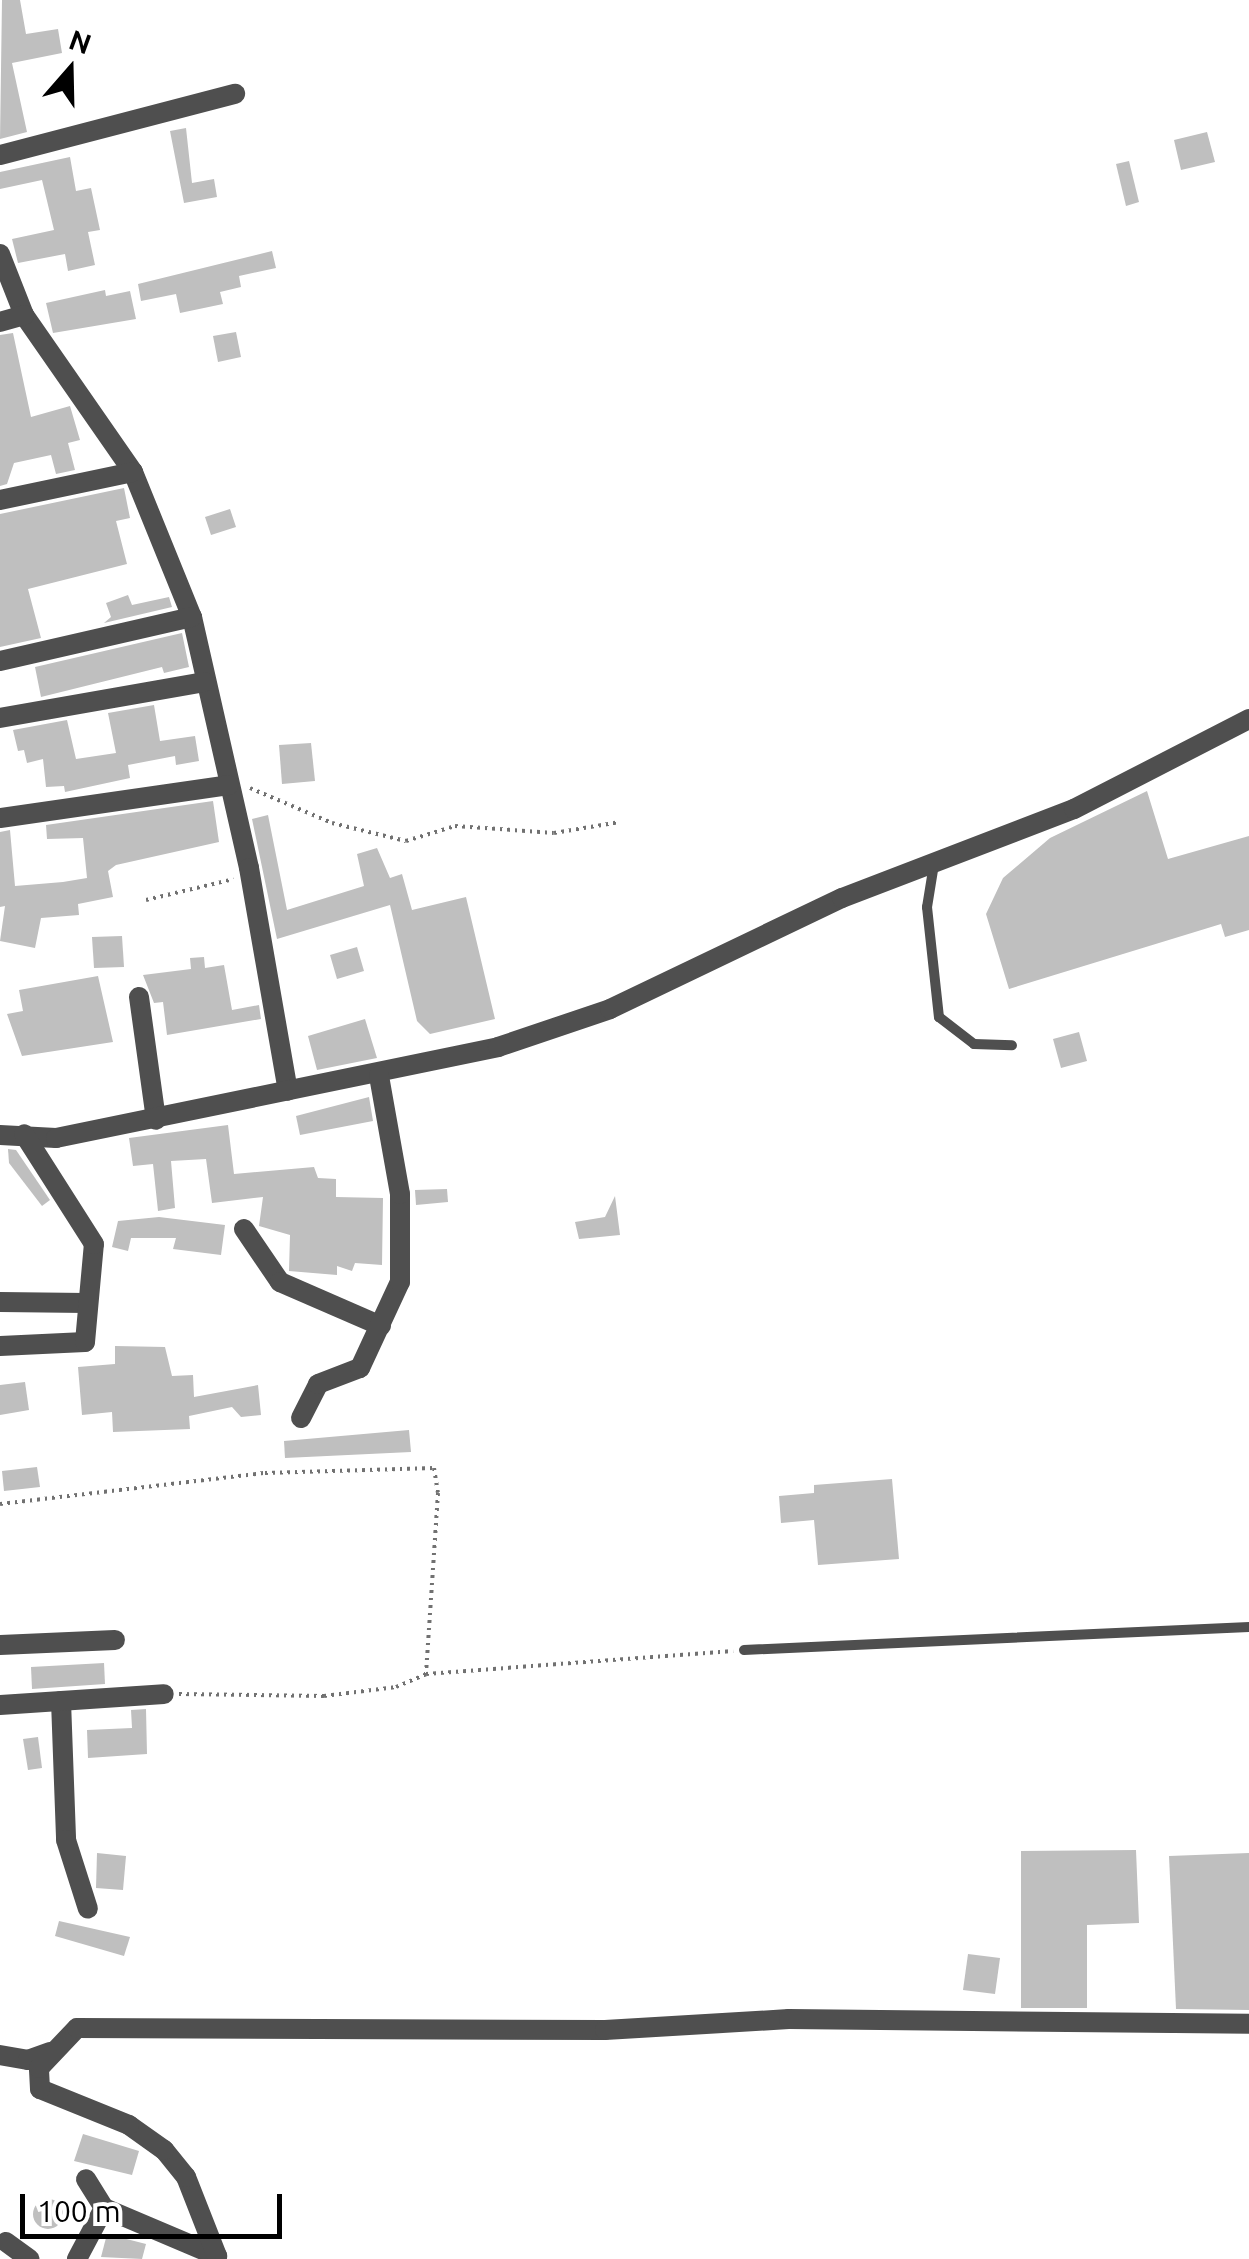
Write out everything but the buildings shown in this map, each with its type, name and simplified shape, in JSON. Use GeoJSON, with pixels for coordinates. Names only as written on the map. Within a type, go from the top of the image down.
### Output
{"type":"FeatureCollection","features":[{"type":"Feature","properties":{"kind":"street"},"geometry":{"type":"LineString","coordinates":[[0,155],[235,94]]}},
{"type":"Feature","properties":{"kind":"street"},"geometry":{"type":"LineString","coordinates":[[0,254],[24,315],[133,472],[192,617],[250,874],[288,1092]]}},
{"type":"Feature","properties":{"kind":"street"},"geometry":{"type":"LineString","coordinates":[[0,322],[24,315]]}},
{"type":"Feature","properties":{"kind":"street"},"geometry":{"type":"LineString","coordinates":[[0,500],[133,472]]}},
{"type":"Feature","properties":{"kind":"street"},"geometry":{"type":"LineString","coordinates":[[0,661],[192,617]]}},
{"type":"Feature","properties":{"kind":"street"},"geometry":{"type":"LineString","coordinates":[[0,718],[204,682]]}},
{"type":"Feature","properties":{"kind":"street"},"geometry":{"type":"LineString","coordinates":[[0,1135],[56,1138],[379,1076],[498,1046],[610,1008],[842,898],[1074,809],[1249,718]]}},
{"type":"Feature","properties":{"kind":"street"},"geometry":{"type":"LineString","coordinates":[[0,818],[230,788]]}},
{"type":"Feature","properties":{"kind":"street"},"geometry":{"type":"LineString","coordinates":[[139,997],[156,1120]]}},
{"type":"Feature","properties":{"kind":"street"},"geometry":{"type":"LineString","coordinates":[[301,1418],[318,1384],[360,1368],[400,1282],[400,1194],[379,1076]]}},
{"type":"Feature","properties":{"kind":"street"},"geometry":{"type":"LineString","coordinates":[[0,1346],[85,1342],[94,1244],[24,1134]]}},
{"type":"Feature","properties":{"kind":"street"},"geometry":{"type":"LineString","coordinates":[[244,1229],[280,1282],[381,1326]]}},
{"type":"Feature","properties":{"kind":"street"},"geometry":{"type":"LineString","coordinates":[[0,1302],[86,1303]]}},
{"type":"Feature","properties":{"kind":"street"},"geometry":{"type":"LineString","coordinates":[[0,1646],[115,1640]]}},
{"type":"Feature","properties":{"kind":"street"},"geometry":{"type":"LineString","coordinates":[[0,1706],[164,1694]]}},
{"type":"Feature","properties":{"kind":"street"},"geometry":{"type":"LineString","coordinates":[[61,1701],[66,1840],[88,1909]]}},
{"type":"Feature","properties":{"kind":"street"},"geometry":{"type":"LineString","coordinates":[[210,2257],[186,2177],[164,2150],[129,2125],[40,2089],[38,2068],[78,2028],[145,2024],[308,2032],[605,2030],[789,2019],[960,2026],[1249,2024]]}},
{"type":"Feature","properties":{"kind":"street"},"geometry":{"type":"LineString","coordinates":[[0,2056],[28,2060],[50,2052]]}},
{"type":"Feature","properties":{"kind":"street"},"geometry":{"type":"LineString","coordinates":[[86,2179],[104,2208],[210,2257]]}},
{"type":"Feature","properties":{"kind":"street"},"geometry":{"type":"LineString","coordinates":[[77,2259],[104,2208]]}},
{"type":"Feature","properties":{"kind":"street"},"geometry":{"type":"LineString","coordinates":[[6,2242],[29,2259]]}},
{"type":"Feature","properties":{"kind":"lane"},"geometry":{"type":"LineString","coordinates":[[934,863],[927,906],[939,1016],[974,1044],[1012,1045]]}},
{"type":"Feature","properties":{"kind":"lane"},"geometry":{"type":"LineString","coordinates":[[744,1650],[1249,1627]]}},
{"type":"Feature","properties":{"kind":"path"},"geometry":{"type":"LineString","coordinates":[[230,788],[251,788],[332,823],[406,841],[456,826],[554,833],[620,822]]}},
{"type":"Feature","properties":{"kind":"path"},"geometry":{"type":"LineString","coordinates":[[146,900],[250,874]]}},
{"type":"Feature","properties":{"kind":"path"},"geometry":{"type":"LineString","coordinates":[[0,1504],[265,1473],[434,1468],[438,1493],[426,1674]]}},
{"type":"Feature","properties":{"kind":"path"},"geometry":{"type":"LineString","coordinates":[[164,1694],[324,1696],[396,1687],[426,1674],[744,1650]]}}]}
